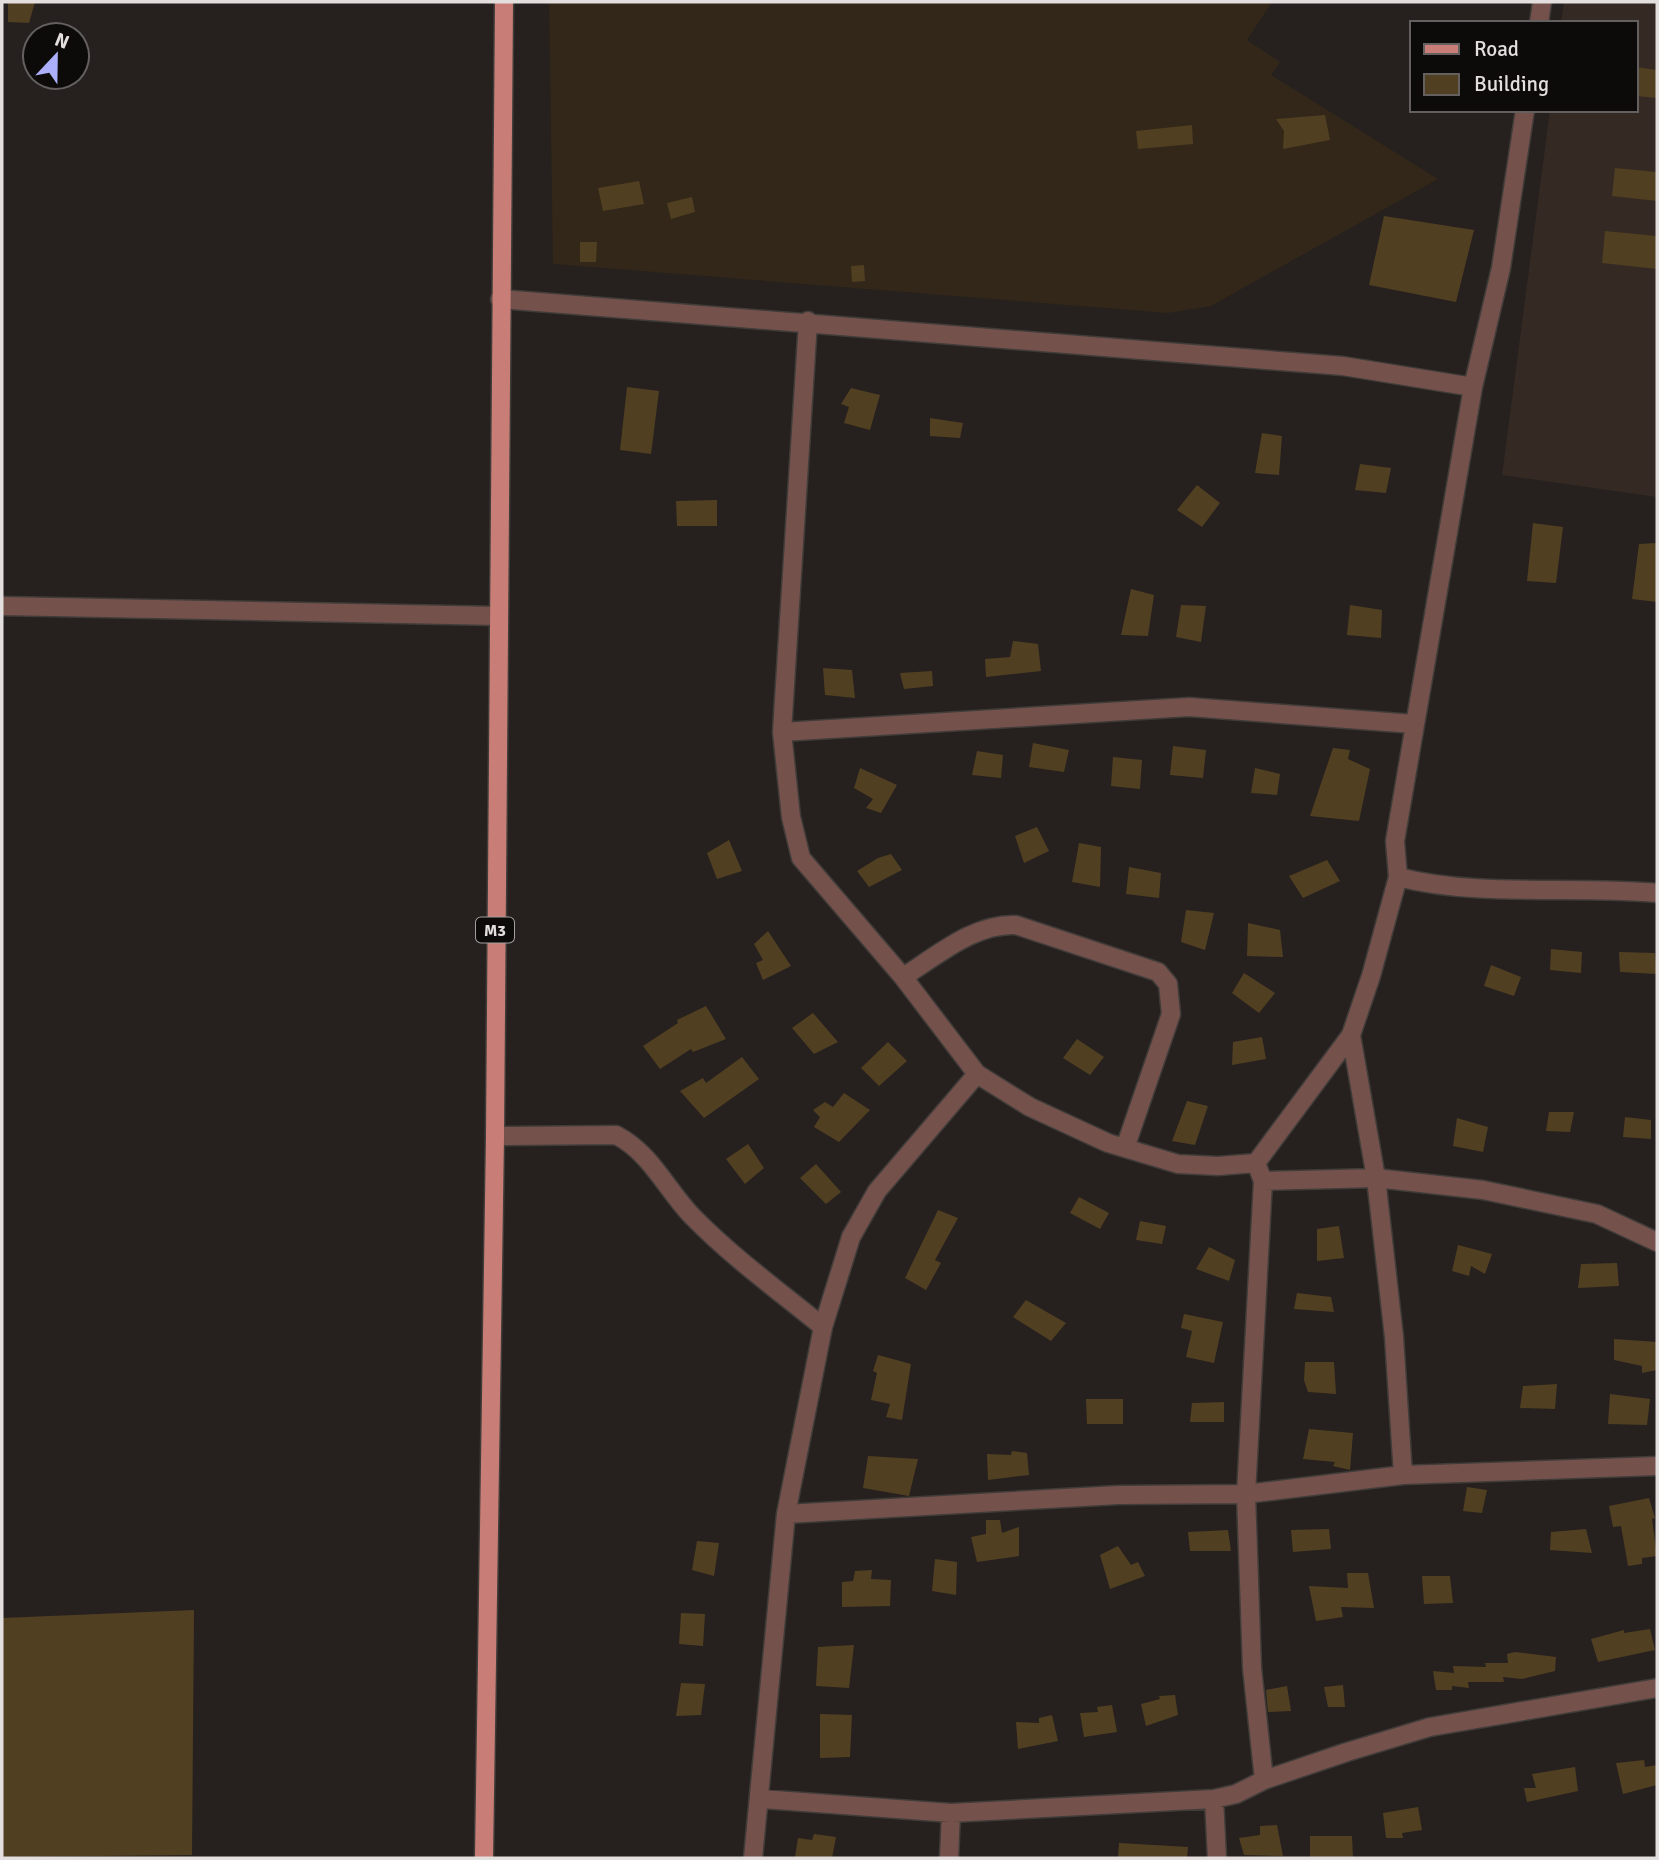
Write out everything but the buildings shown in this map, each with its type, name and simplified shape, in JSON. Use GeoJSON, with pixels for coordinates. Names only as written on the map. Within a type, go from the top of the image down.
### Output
{"type":"FeatureCollection","features":[{"type":"Feature","properties":{"kind":"main road","name":"M3"},"geometry":{"type":"LineString","coordinates":[[484,1858],[495,1136],[503,2]]}},
{"type":"Feature","properties":{"kind":"street"},"geometry":{"type":"LineString","coordinates":[[1539,21],[1542,2]]}},
{"type":"Feature","properties":{"kind":"street"},"geometry":{"type":"LineString","coordinates":[[808,321],[782,732],[791,817],[802,858],[902,977],[977,1074],[1030,1107],[1125,1148],[1178,1164],[1218,1166],[1256,1163],[1351,1035],[1371,976],[1398,877],[1395,841],[1414,724],[1473,387],[1501,268],[1525,112]]}},
{"type":"Feature","properties":{"kind":"street"},"geometry":{"type":"LineString","coordinates":[[500,299],[808,321],[1343,366],[1473,387]]}},
{"type":"Feature","properties":{"kind":"street"},"geometry":{"type":"LineString","coordinates":[[2,606],[498,616]]}},
{"type":"Feature","properties":{"kind":"street"},"geometry":{"type":"LineString","coordinates":[[782,732],[1189,707],[1414,724]]}},
{"type":"Feature","properties":{"kind":"street"},"geometry":{"type":"LineString","coordinates":[[1398,877],[1423,884],[1657,893]]}},
{"type":"Feature","properties":{"kind":"street"},"geometry":{"type":"LineString","coordinates":[[902,977],[982,929],[997,924],[1016,925],[1158,972],[1168,984],[1171,1014],[1125,1148]]}},
{"type":"Feature","properties":{"kind":"street"},"geometry":{"type":"LineString","coordinates":[[1351,1035],[1376,1178],[1394,1337],[1403,1475]]}},
{"type":"Feature","properties":{"kind":"street"},"geometry":{"type":"LineString","coordinates":[[753,1858],[761,1799],[773,1635],[786,1514],[823,1327],[851,1237],[877,1191],[977,1074]]}},
{"type":"Feature","properties":{"kind":"street"},"geometry":{"type":"LineString","coordinates":[[495,1136],[616,1135],[629,1141],[647,1157],[700,1223],[823,1327]]}},
{"type":"Feature","properties":{"kind":"street"},"geometry":{"type":"LineString","coordinates":[[1256,1163],[1263,1181],[1246,1494],[1252,1668],[1264,1780]]}},
{"type":"Feature","properties":{"kind":"street"},"geometry":{"type":"LineString","coordinates":[[1263,1181],[1376,1178],[1483,1190],[1598,1214],[1657,1242]]}},
{"type":"Feature","properties":{"kind":"street"},"geometry":{"type":"LineString","coordinates":[[786,1514],[1118,1494],[1246,1494],[1403,1475],[1657,1466]]}},
{"type":"Feature","properties":{"kind":"street"},"geometry":{"type":"LineString","coordinates":[[761,1799],[951,1813],[1214,1799],[1236,1794],[1264,1780],[1430,1727],[1657,1688]]}},
{"type":"Feature","properties":{"kind":"street"},"geometry":{"type":"LineString","coordinates":[[1214,1799],[1217,1858]]}},
{"type":"Feature","properties":{"kind":"street"},"geometry":{"type":"LineString","coordinates":[[949,1858],[951,1813]]}},
{"type":"Feature","properties":{"kind":"shaded area"},"geometry":{"type":"Polygon","coordinates":[[[549,2],[1272,2],[1247,40],[1280,62],[1271,75],[1438,179],[1211,306],[1168,313],[553,264],[549,2]]]}},
{"type":"Feature","properties":{"kind":"shaded area"},"geometry":{"type":"Polygon","coordinates":[[[1564,2],[1657,2],[1657,497],[1502,475],[1550,112],[1638,112],[1638,21],[1561,21],[1564,2]]]}}]}
